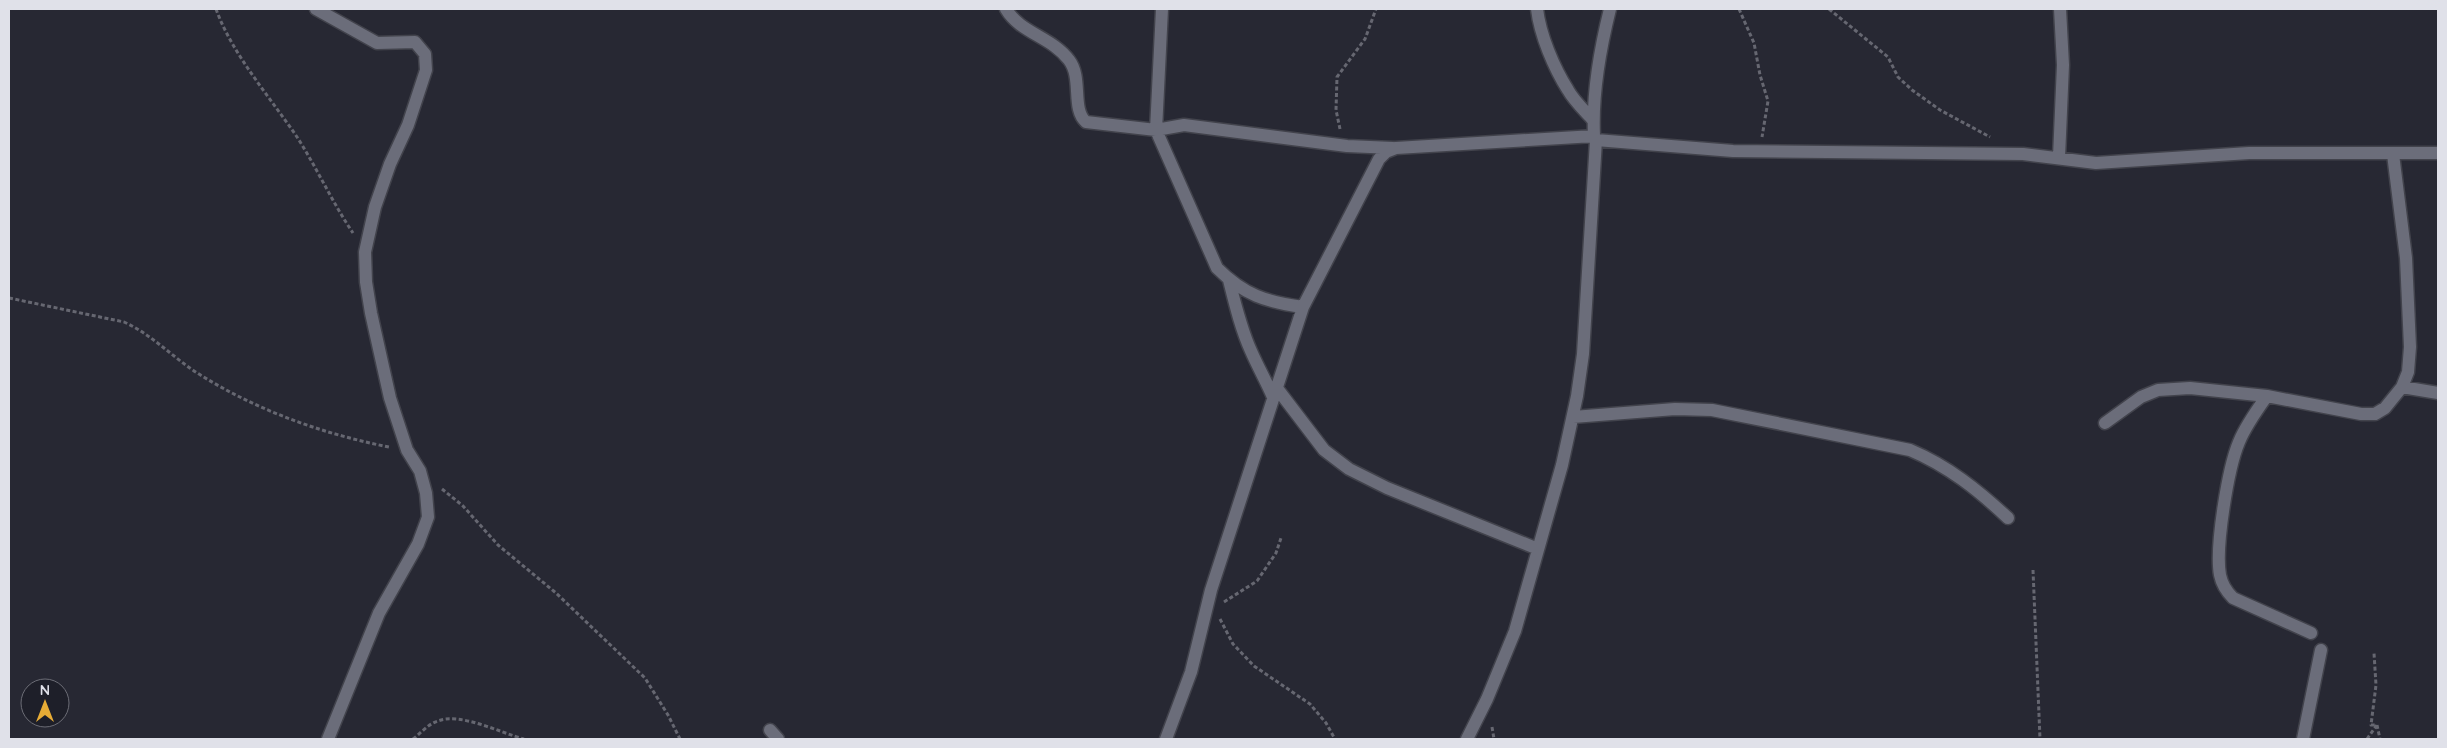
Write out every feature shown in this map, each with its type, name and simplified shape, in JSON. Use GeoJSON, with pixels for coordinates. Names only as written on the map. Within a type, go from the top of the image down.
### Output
{"type":"FeatureCollection","features":[{"type":"Feature","properties":{"kind":"street"},"geometry":{"type":"LineString","coordinates":[[316,9],[370,40],[387,43],[415,42],[425,54],[426,70],[408,124],[390,164],[375,207],[365,252],[366,282],[380,356],[397,425],[407,450],[420,471],[426,493],[428,517],[418,544],[379,613],[328,739]]}},
{"type":"Feature","properties":{"kind":"street"},"geometry":{"type":"LineString","coordinates":[[1006,9],[1018,24],[1050,44],[1068,59],[1076,76],[1079,113],[1084,121],[1156,130],[1184,124],[1347,146],[1396,148],[1595,138],[1759,151],[2023,154],[2096,163],[2249,153],[2438,153]]}},
{"type":"Feature","properties":{"kind":"street"},"geometry":{"type":"LineString","coordinates":[[1162,9],[1156,130],[1217,268],[1248,294],[1277,304],[1303,307]]}},
{"type":"Feature","properties":{"kind":"street"},"geometry":{"type":"LineString","coordinates":[[1537,9],[1552,55],[1568,90],[1593,120]]}},
{"type":"Feature","properties":{"kind":"street"},"geometry":{"type":"LineString","coordinates":[[1467,739],[1487,699],[1515,631],[1562,465],[1573,417],[1583,354],[1595,138],[1593,120],[1602,42],[1610,9]]}},
{"type":"Feature","properties":{"kind":"street"},"geometry":{"type":"LineString","coordinates":[[2059,158],[2063,65],[2060,9]]}},
{"type":"Feature","properties":{"kind":"street"},"geometry":{"type":"LineString","coordinates":[[1166,739],[1191,672],[1211,590],[1303,307],[1379,159],[1386,152],[1396,148]]}},
{"type":"Feature","properties":{"kind":"street"},"geometry":{"type":"LineString","coordinates":[[2105,423],[2141,397],[2158,390],[2190,388],[2267,396],[2361,414],[2375,414],[2385,408],[2402,388],[2408,372],[2410,346],[2406,258],[2392,154]]}},
{"type":"Feature","properties":{"kind":"street"},"geometry":{"type":"LineString","coordinates":[[1229,280],[1251,352],[1274,392],[1324,450],[1349,469],[1387,488],[1538,549]]}},
{"type":"Feature","properties":{"kind":"street"},"geometry":{"type":"LineString","coordinates":[[2402,388],[2438,393]]}},
{"type":"Feature","properties":{"kind":"street"},"geometry":{"type":"LineString","coordinates":[[2267,396],[2239,443],[2233,464],[2219,547],[2220,575],[2224,589],[2233,598],[2311,632]]}},
{"type":"Feature","properties":{"kind":"street"},"geometry":{"type":"LineString","coordinates":[[1573,417],[1675,409],[1712,410],[1910,450],[1936,461],[1969,484],[2008,518]]}},
{"type":"Feature","properties":{"kind":"street"},"geometry":{"type":"LineString","coordinates":[[2303,739],[2321,650]]}},
{"type":"Feature","properties":{"kind":"path"},"geometry":{"type":"LineString","coordinates":[[216,9],[234,44],[315,166],[335,206],[365,252]]}},
{"type":"Feature","properties":{"kind":"path"},"geometry":{"type":"LineString","coordinates":[[1347,146],[1340,129],[1336,110],[1337,77],[1365,39],[1376,9]]}},
{"type":"Feature","properties":{"kind":"path"},"geometry":{"type":"LineString","coordinates":[[1739,9],[1754,43],[1760,75],[1768,101],[1759,151]]}},
{"type":"Feature","properties":{"kind":"path"},"geometry":{"type":"LineString","coordinates":[[1829,9],[1888,57],[1898,77],[1912,90],[1940,110],[1998,141]]}},
{"type":"Feature","properties":{"kind":"path"},"geometry":{"type":"LineString","coordinates":[[9,298],[124,322],[140,329],[202,376],[243,398],[315,428],[350,440],[407,450]]}},
{"type":"Feature","properties":{"kind":"path"},"geometry":{"type":"LineString","coordinates":[[420,471],[463,506],[498,545],[556,593],[645,678],[668,715],[680,739]]}},
{"type":"Feature","properties":{"kind":"path"},"geometry":{"type":"LineString","coordinates":[[1223,603],[1257,581],[1276,552],[1281,538]]}},
{"type":"Feature","properties":{"kind":"path"},"geometry":{"type":"LineString","coordinates":[[2033,570],[2040,739]]}},
{"type":"Feature","properties":{"kind":"path"},"geometry":{"type":"LineString","coordinates":[[1220,617],[1234,644],[1254,666],[1310,704],[1326,723],[1335,739]]}},
{"type":"Feature","properties":{"kind":"path"},"geometry":{"type":"LineString","coordinates":[[2374,653],[2376,685],[2371,725],[2377,725]]}},
{"type":"Feature","properties":{"kind":"path"},"geometry":{"type":"LineString","coordinates":[[413,739],[428,726],[446,718],[477,724],[524,739]]}},
{"type":"Feature","properties":{"kind":"path"},"geometry":{"type":"LineString","coordinates":[[2367,739],[2377,725]]}},
{"type":"Feature","properties":{"kind":"path"},"geometry":{"type":"LineString","coordinates":[[2377,725],[2380,739]]}}]}
